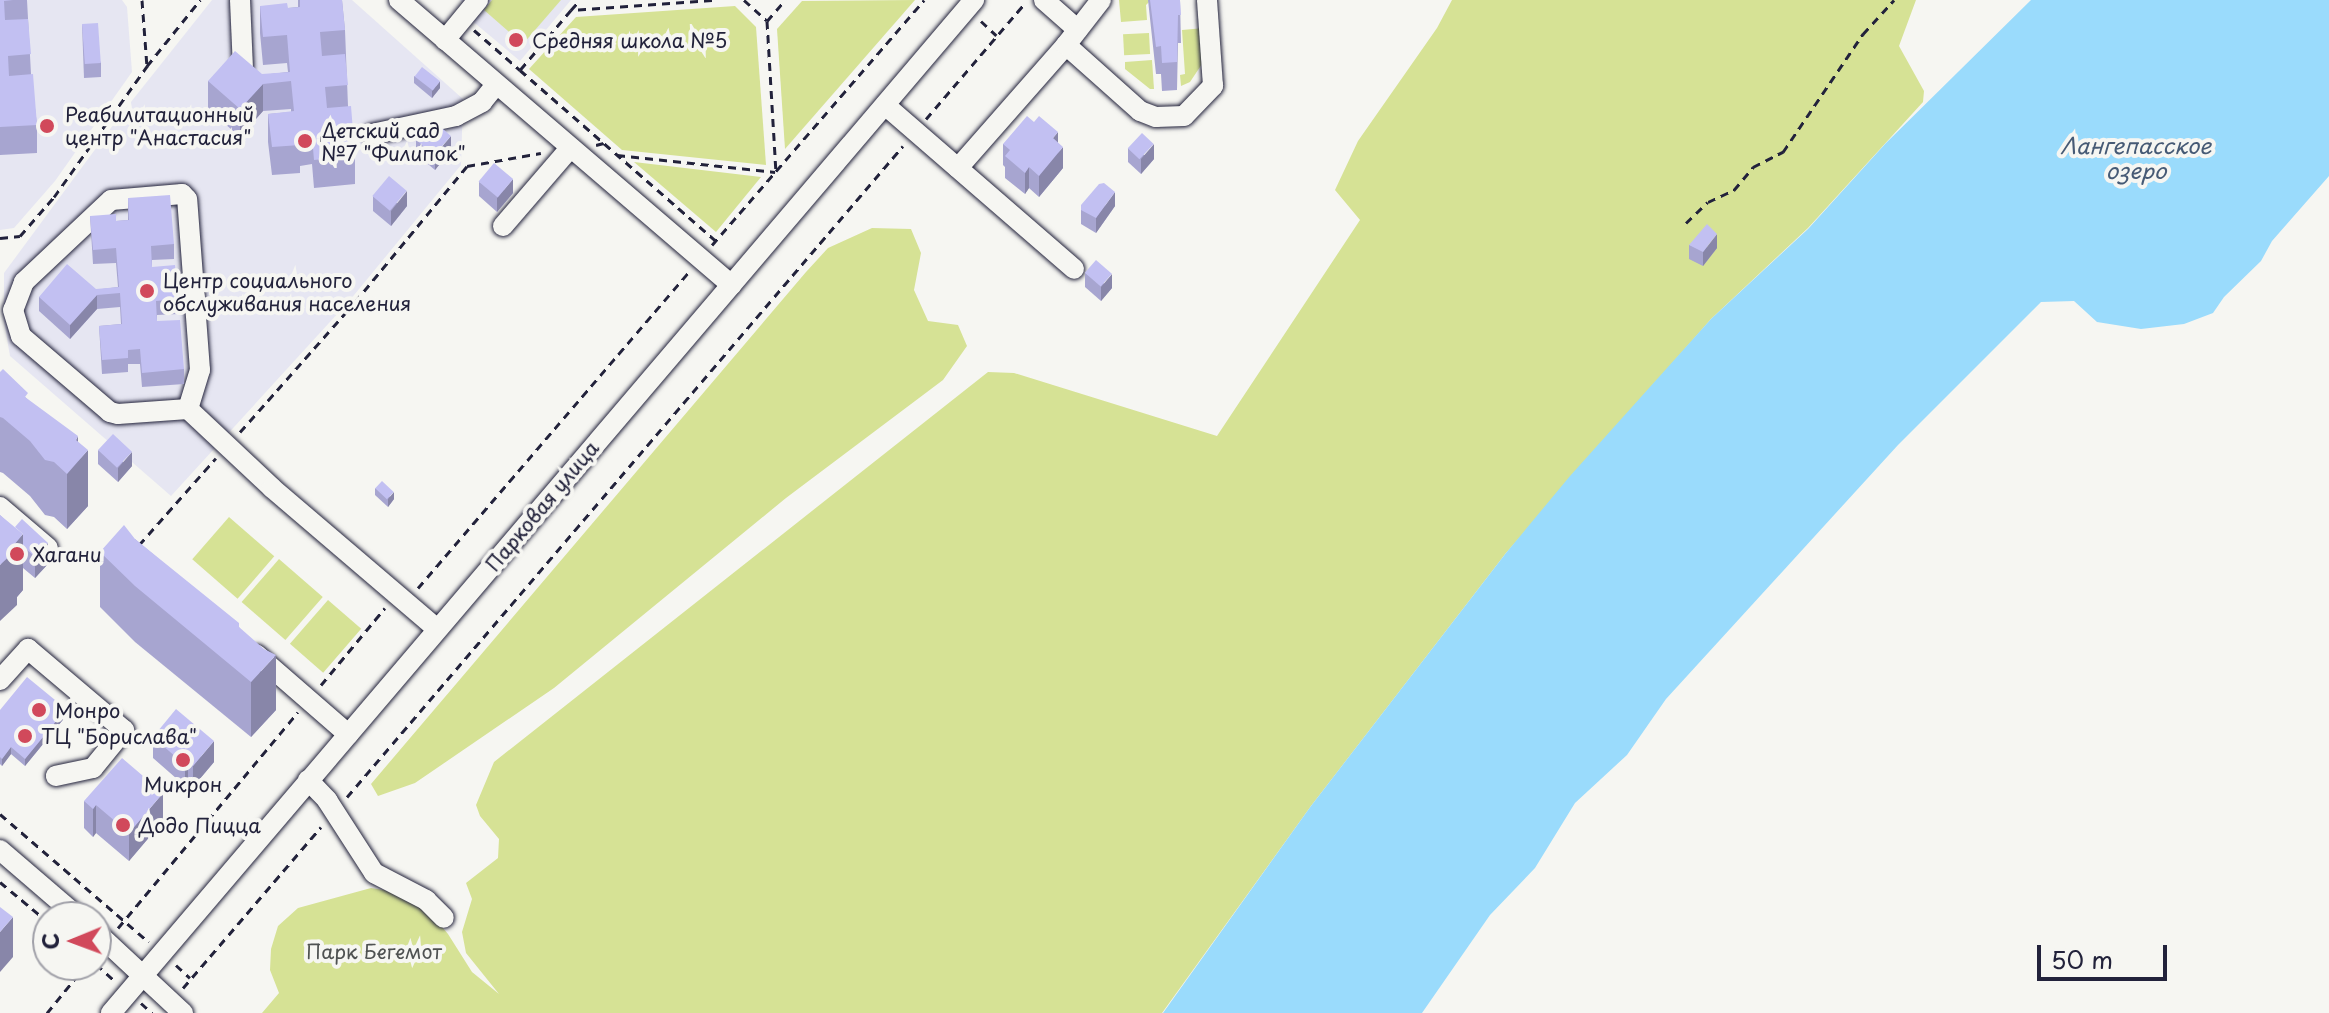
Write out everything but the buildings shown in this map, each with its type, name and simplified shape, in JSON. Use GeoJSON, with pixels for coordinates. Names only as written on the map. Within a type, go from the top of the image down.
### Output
{"type":"FeatureCollection","features":[{"type":"Feature","properties":{"kind":"street"},"geometry":{"type":"LineString","coordinates":[[240,0],[243,69]]}},
{"type":"Feature","properties":{"kind":"street"},"geometry":{"type":"LineString","coordinates":[[399,0],[731,285]]}},
{"type":"Feature","properties":{"kind":"street"},"geometry":{"type":"LineString","coordinates":[[445,40],[478,0]]}},
{"type":"Feature","properties":{"kind":"street","name":"Парковая улица"},"geometry":{"type":"LineString","coordinates":[[111,1013],[974,0]]}},
{"type":"Feature","properties":{"kind":"street"},"geometry":{"type":"LineString","coordinates":[[1044,0],[1072,37],[1140,111],[1156,117],[1184,116],[1213,86],[1207,0]]}},
{"type":"Feature","properties":{"kind":"street"},"geometry":{"type":"LineString","coordinates":[[958,168],[1101,0]]}},
{"type":"Feature","properties":{"kind":"street"},"geometry":{"type":"LineString","coordinates":[[372,134],[456,116],[482,102],[496,85]]}},
{"type":"Feature","properties":{"kind":"street"},"geometry":{"type":"LineString","coordinates":[[885,105],[1074,269]]}},
{"type":"Feature","properties":{"kind":"street"},"geometry":{"type":"LineString","coordinates":[[503,226],[570,148]]}},
{"type":"Feature","properties":{"kind":"street"},"geometry":{"type":"LineString","coordinates":[[188,409],[200,370],[187,199],[182,194],[111,200],[24,282],[15,298],[16,329],[110,412],[132,414],[188,409],[272,488],[437,629]]}},
{"type":"Feature","properties":{"kind":"street"},"geometry":{"type":"LineString","coordinates":[[5,520],[48,548]]}},
{"type":"Feature","properties":{"kind":"street"},"geometry":{"type":"LineString","coordinates":[[238,638],[348,734]]}},
{"type":"Feature","properties":{"kind":"street"},"geometry":{"type":"LineString","coordinates":[[0,680],[28,649],[124,730],[93,768],[56,776]]}},
{"type":"Feature","properties":{"kind":"street"},"geometry":{"type":"LineString","coordinates":[[308,780],[335,811],[374,873],[426,900],[444,918]]}},
{"type":"Feature","properties":{"kind":"street"},"geometry":{"type":"LineString","coordinates":[[0,850],[59,901]]}},
{"type":"Feature","properties":{"kind":"street"},"geometry":{"type":"LineString","coordinates":[[112,946],[177,1008]]}},
{"type":"Feature","properties":{"kind":"path"},"geometry":{"type":"LineString","coordinates":[[142,0],[147,66]]}},
{"type":"Feature","properties":{"kind":"path"},"geometry":{"type":"LineString","coordinates":[[0,238],[20,236],[54,197],[147,66],[200,0]]}},
{"type":"Feature","properties":{"kind":"path"},"geometry":{"type":"LineString","coordinates":[[580,0],[520,70],[716,241]]}},
{"type":"Feature","properties":{"kind":"path"},"geometry":{"type":"LineString","coordinates":[[571,10],[712,0]]}},
{"type":"Feature","properties":{"kind":"path"},"geometry":{"type":"LineString","coordinates":[[744,0],[767,21]]}},
{"type":"Feature","properties":{"kind":"path"},"geometry":{"type":"LineString","coordinates":[[776,172],[767,21],[785,0]]}},
{"type":"Feature","properties":{"kind":"path"},"geometry":{"type":"LineString","coordinates":[[112,929],[125,920],[390,602],[413,594],[924,0]]}},
{"type":"Feature","properties":{"kind":"path"},"geometry":{"type":"LineString","coordinates":[[177,1008],[190,978],[1028,0]]}},
{"type":"Feature","properties":{"kind":"path"},"geometry":{"type":"LineString","coordinates":[[1686,223],[1708,202],[1734,190],[1753,167],[1783,152],[1863,34],[1894,0]]}},
{"type":"Feature","properties":{"kind":"path"},"geometry":{"type":"LineString","coordinates":[[136,549],[355,302],[467,166],[604,143]]}},
{"type":"Feature","properties":{"kind":"path"},"geometry":{"type":"LineString","coordinates":[[617,155],[776,172]]}},
{"type":"Feature","properties":{"kind":"path"},"geometry":{"type":"LineString","coordinates":[[0,814],[190,978]]}},
{"type":"Feature","properties":{"kind":"path"},"geometry":{"type":"LineString","coordinates":[[0,882],[32,909]]}},
{"type":"Feature","properties":{"kind":"path"},"geometry":{"type":"LineString","coordinates":[[47,1013],[73,981]]}},
{"type":"Feature","properties":{"kind":"shaded area","name":"Реабилитационный центр \"Анастасия\""},"geometry":{"type":"Polygon","coordinates":[[[0,0],[122,0],[127,7],[132,72],[55,181],[14,228],[0,230],[0,0]]]}},
{"type":"Feature","properties":{"kind":"shaded area"},"geometry":{"type":"Polygon","coordinates":[[[212,0],[352,0],[463,99],[461,165],[350,300],[171,496],[10,356],[4,321],[4,273],[119,117],[212,0]]]}},
{"type":"Feature","properties":{"kind":"shaded area","name":"Средняя школа №5"},"geometry":{"type":"Polygon","coordinates":[[[460,0],[571,0],[520,61],[470,19],[475,13],[460,0]]]}},
{"type":"Feature","properties":{"kind":"green space"},"geometry":{"type":"Polygon","coordinates":[[[492,0],[561,0],[523,44],[484,10],[492,0]]]}},
{"type":"Feature","properties":{"kind":"green space"},"geometry":{"type":"Polygon","coordinates":[[[915,0],[785,149],[777,29],[802,1],[915,0]]]}},
{"type":"Feature","properties":{"kind":"green space"},"geometry":{"type":"Polygon","coordinates":[[[1119,0],[1151,0],[1146,5],[1147,20],[1121,22],[1119,0]]]}},
{"type":"Feature","properties":{"kind":"green space","name":"Парк Бегемот"},"geometry":{"type":"Polygon","coordinates":[[[1452,0],[1916,0],[1899,46],[1924,91],[1923,102],[1808,228],[1711,319],[1506,553],[1311,806],[1162,1013],[262,1013],[279,993],[270,970],[271,949],[278,926],[298,908],[371,888],[396,892],[426,908],[448,934],[472,972],[499,994],[466,953],[462,932],[472,899],[466,883],[498,858],[499,839],[480,816],[476,805],[494,762],[988,372],[1014,373],[1217,436],[1360,220],[1335,190],[1358,141],[1437,28],[1452,0]]]}},
{"type":"Feature","properties":{"kind":"green space"},"geometry":{"type":"Polygon","coordinates":[[[735,6],[756,27],[766,165],[622,150],[529,69],[576,17],[735,6]]]}},
{"type":"Feature","properties":{"kind":"green space"},"geometry":{"type":"Polygon","coordinates":[[[1204,28],[1204,61],[1190,82],[1181,86],[1180,75],[1185,74],[1182,30],[1204,28]]]}},
{"type":"Feature","properties":{"kind":"green space"},"geometry":{"type":"Polygon","coordinates":[[[1149,33],[1150,54],[1124,55],[1123,34],[1149,33]]]}},
{"type":"Feature","properties":{"kind":"green space"},"geometry":{"type":"Polygon","coordinates":[[[1152,60],[1154,89],[1150,89],[1125,69],[1125,62],[1152,60]]]}},
{"type":"Feature","properties":{"kind":"green space"},"geometry":{"type":"Polygon","coordinates":[[[634,162],[761,177],[716,232],[634,162]]]}},
{"type":"Feature","properties":{"kind":"green space"},"geometry":{"type":"Polygon","coordinates":[[[872,228],[911,229],[921,253],[914,290],[928,321],[958,325],[967,346],[943,380],[786,498],[554,688],[415,783],[378,796],[371,784],[806,272],[828,248],[872,228]]]}},
{"type":"Feature","properties":{"kind":"green space"},"geometry":{"type":"Polygon","coordinates":[[[229,517],[274,556],[238,599],[192,559],[229,517]]]}},
{"type":"Feature","properties":{"kind":"green space"},"geometry":{"type":"Polygon","coordinates":[[[279,559],[323,597],[285,640],[242,602],[279,559]]]}},
{"type":"Feature","properties":{"kind":"green space"},"geometry":{"type":"Polygon","coordinates":[[[328,600],[361,629],[323,673],[290,644],[328,600]]]}},
{"type":"Feature","properties":{"kind":"water","name":"Лангепасское озеро"},"geometry":{"type":"Polygon","coordinates":[[[2031,0],[2329,0],[2329,176],[2272,241],[2261,261],[2224,297],[2213,313],[2184,324],[2141,329],[2097,322],[2074,301],[2041,302],[1898,445],[1666,699],[1627,755],[1575,803],[1535,868],[1490,915],[1422,1013],[1163,1013],[1311,806],[1506,553],[1570,476],[1711,319],[1808,229],[1886,143],[2031,0]]]}},
{"type":"Feature","properties":{"kind":"place","name":"Средняя школа №5"},"geometry":{"type":"Point","coordinates":[516,40]}},
{"type":"Feature","properties":{"kind":"place","name":"Реабилитационный центр \"Анастасия\""},"geometry":{"type":"Point","coordinates":[47,126]}},
{"type":"Feature","properties":{"kind":"place","name":"Детский сад №7 \"Филипок\""},"geometry":{"type":"Point","coordinates":[305,141]}},
{"type":"Feature","properties":{"kind":"place","name":"Центр социального обслуживания населения"},"geometry":{"type":"Point","coordinates":[147,291]}},
{"type":"Feature","properties":{"kind":"place","name":"Хагани"},"geometry":{"type":"Point","coordinates":[17,554]}},
{"type":"Feature","properties":{"kind":"place","name":"Монро"},"geometry":{"type":"Point","coordinates":[39,710]}},
{"type":"Feature","properties":{"kind":"place","name":"ТЦ \"Борислава\""},"geometry":{"type":"Point","coordinates":[25,736]}},
{"type":"Feature","properties":{"kind":"place","name":"Микрон"},"geometry":{"type":"Point","coordinates":[183,760]}},
{"type":"Feature","properties":{"kind":"place","name":"Додо Пицца"},"geometry":{"type":"Point","coordinates":[123,825]}}]}
